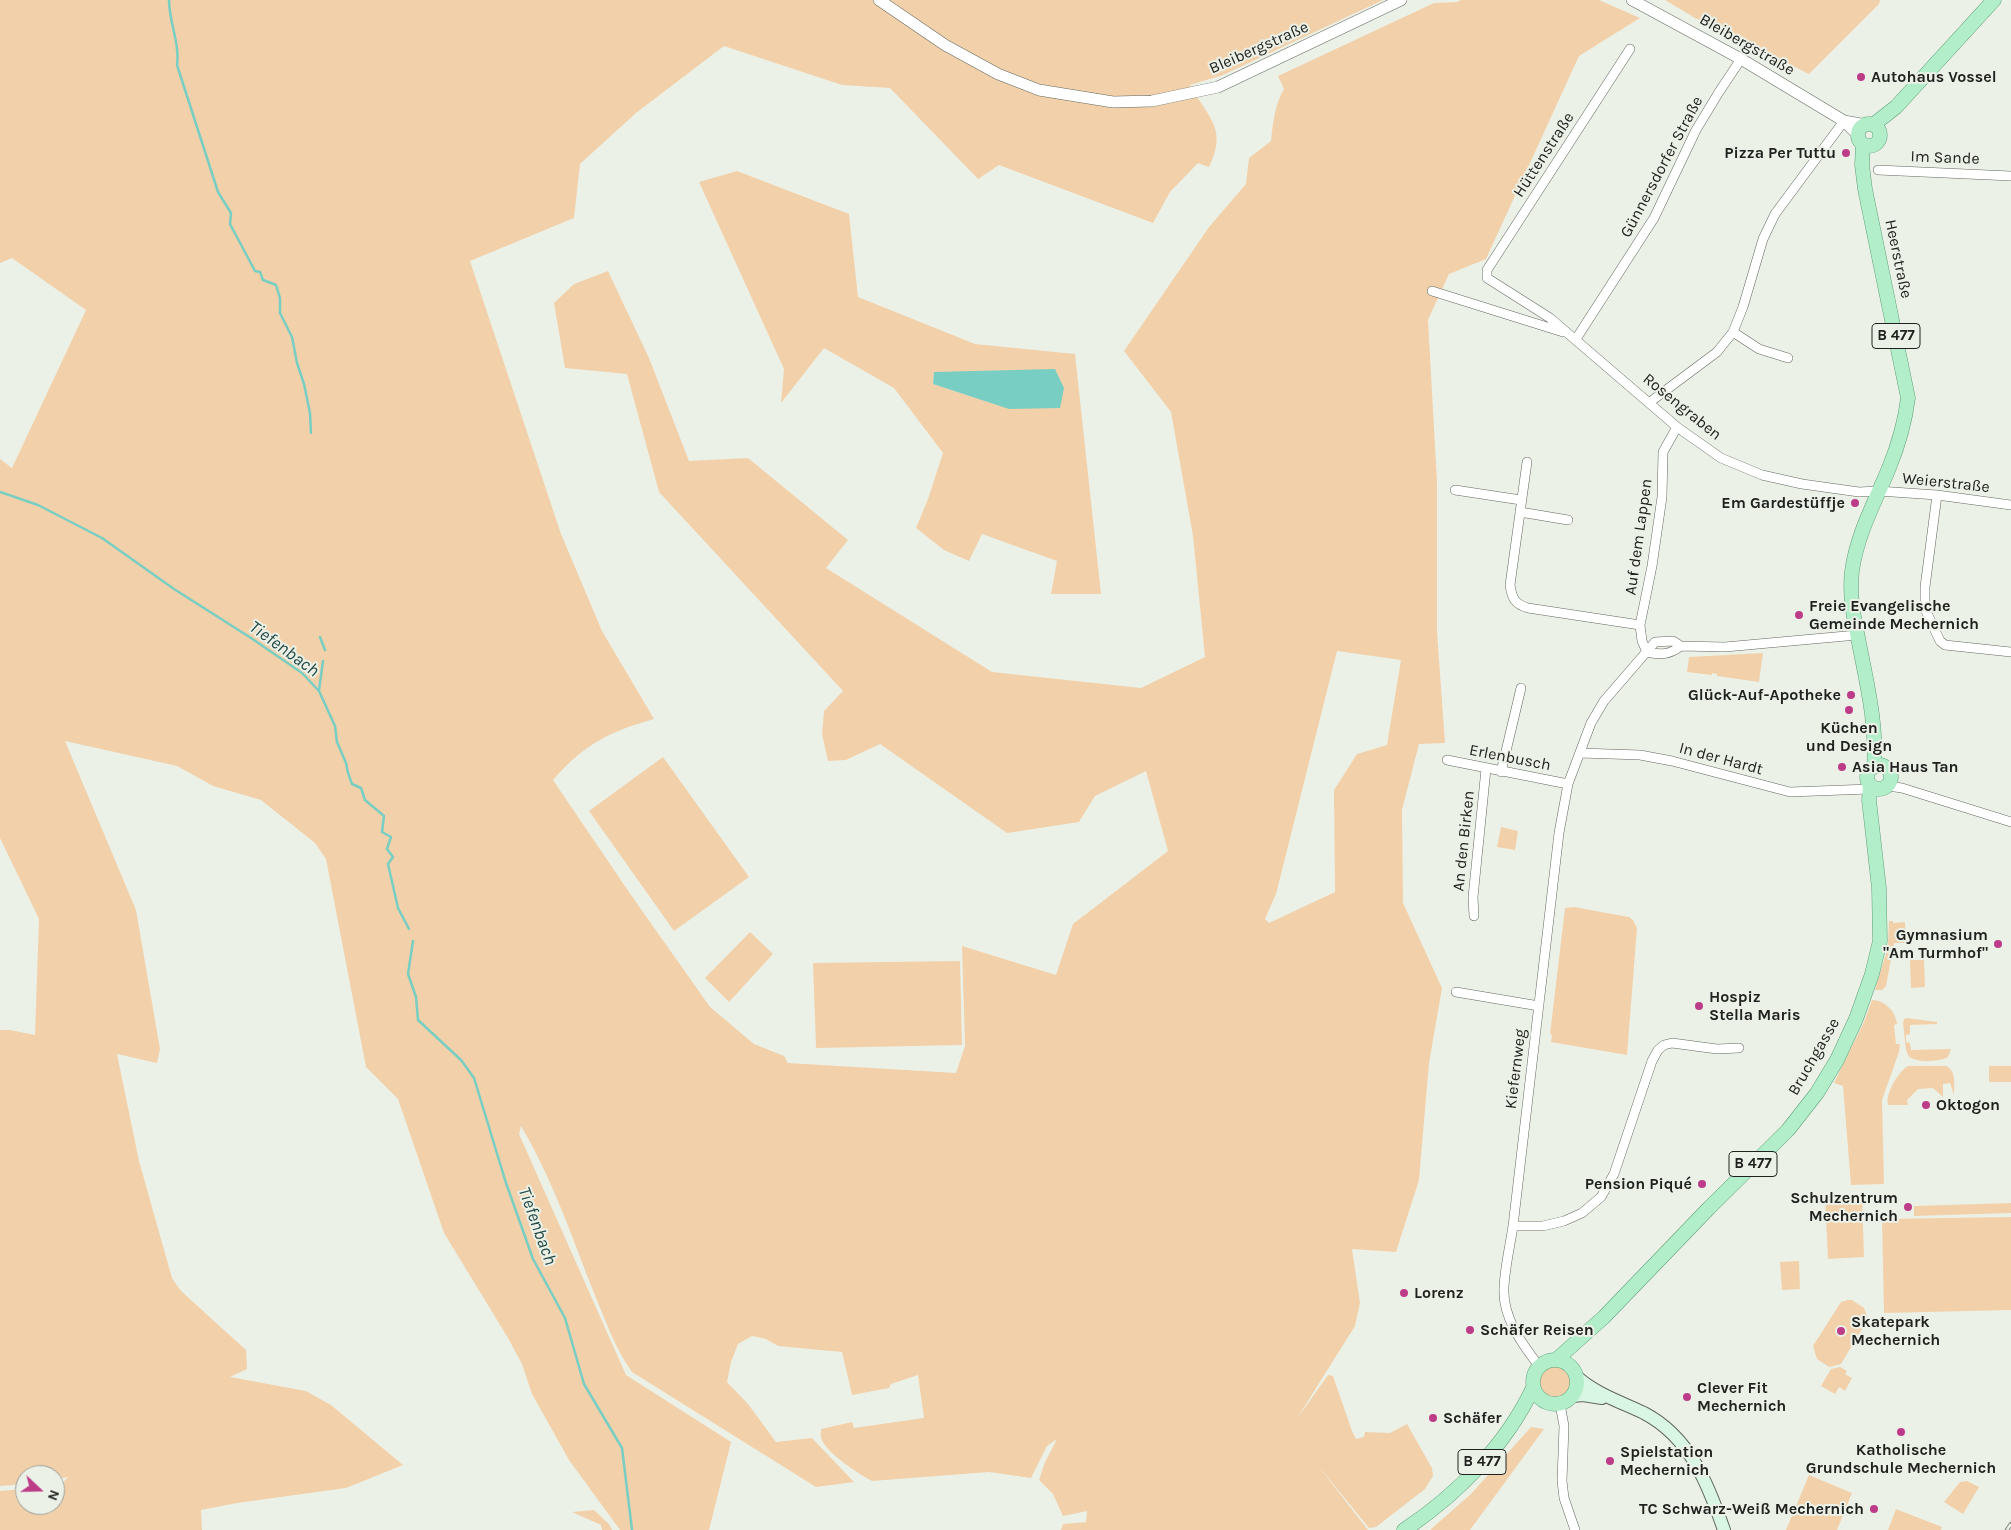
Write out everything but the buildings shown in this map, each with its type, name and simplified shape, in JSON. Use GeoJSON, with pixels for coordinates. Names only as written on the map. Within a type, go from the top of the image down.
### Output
{"type":"FeatureCollection","features":[{"type":"Feature","properties":{"kind":"main road","name":"Heerstraße"},"geometry":{"type":"LineString","coordinates":[[1878,491],[1890,468],[1900,437],[1908,398],[1862,165],[1869,134],[1994,0]]}},
{"type":"Feature","properties":{"kind":"main road","name":"B 477"},"geometry":{"type":"LineString","coordinates":[[1878,491],[1859,537],[1852,571],[1850,594],[1880,767],[1891,774],[1891,779],[1876,787],[1867,777],[1870,770],[1880,767]]}},
{"type":"Feature","properties":{"kind":"main road","name":"Bruchgasse"},"geometry":{"type":"LineString","coordinates":[[1556,1360],[1604,1317],[1699,1217],[1788,1130],[1813,1099],[1837,1060],[1856,1020],[1872,974],[1880,941],[1879,888],[1869,800],[1876,787]]}},
{"type":"Feature","properties":{"kind":"main road","name":"Bruchgasse"},"geometry":{"type":"LineString","coordinates":[[1574,1372],[1576,1355],[1604,1317]]}},
{"type":"Feature","properties":{"kind":"main road","name":"B 477"},"geometry":{"type":"LineString","coordinates":[[1508,1431],[1533,1388],[1533,1376],[1539,1366],[1550,1360],[1556,1360]]}},
{"type":"Feature","properties":{"kind":"main road"},"geometry":{"type":"LineString","coordinates":[[1556,1360],[1562,1361],[1590,1388],[1664,1425],[1683,1444],[1701,1473],[1724,1530]]}},
{"type":"Feature","properties":{"kind":"main road","name":"B 477"},"geometry":{"type":"LineString","coordinates":[[1404,1530],[1454,1490],[1530,1410],[1553,1404],[1572,1396],[1577,1384],[1574,1372]]}},
{"type":"Feature","properties":{"kind":"main road"},"geometry":{"type":"LineString","coordinates":[[1533,1388],[1536,1395],[1553,1404]]}},
{"type":"Feature","properties":{"kind":"main road"},"geometry":{"type":"LineString","coordinates":[[1572,1396],[1588,1395],[1616,1401]]}},
{"type":"Feature","properties":{"kind":"street","name":"Bleibergstraße"},"geometry":{"type":"LineString","coordinates":[[879,0],[945,45],[998,74],[1039,90],[1113,102],[1152,101],[1218,87],[1401,0]]}},
{"type":"Feature","properties":{"kind":"street","name":"Bleibergstraße"},"geometry":{"type":"LineString","coordinates":[[1632,0],[1741,59],[1869,134]]}},
{"type":"Feature","properties":{"kind":"street","name":"Hüttenstraße"},"geometry":{"type":"LineString","coordinates":[[1487,278],[1487,270],[1630,49]]}},
{"type":"Feature","properties":{"kind":"street","name":"Günnersdorfer Straße"},"geometry":{"type":"LineString","coordinates":[[1576,338],[1654,218],[1696,130],[1741,59]]}},
{"type":"Feature","properties":{"kind":"street"},"geometry":{"type":"LineString","coordinates":[[1650,402],[1716,352],[1733,332],[1743,308],[1763,239],[1775,214],[1844,121]]}},
{"type":"Feature","properties":{"kind":"street","name":"Im Sande"},"geometry":{"type":"LineString","coordinates":[[1878,170],[2011,176]]}},
{"type":"Feature","properties":{"kind":"street","name":"Rosengraben"},"geometry":{"type":"LineString","coordinates":[[1487,278],[1550,318],[1576,338],[1677,427],[1721,458],[1762,475],[1802,484],[1859,492],[1878,491]]}},
{"type":"Feature","properties":{"kind":"street","name":"Rosengraben"},"geometry":{"type":"LineString","coordinates":[[1432,291],[1568,333]]}},
{"type":"Feature","properties":{"kind":"street"},"geometry":{"type":"LineString","coordinates":[[1733,332],[1759,349],[1788,358]]}},
{"type":"Feature","properties":{"kind":"street","name":"Auf dem Lappen"},"geometry":{"type":"LineString","coordinates":[[1640,625],[1662,497],[1663,452],[1677,427]]}},
{"type":"Feature","properties":{"kind":"street"},"geometry":{"type":"LineString","coordinates":[[1527,462],[1510,585],[1511,595],[1515,602],[1528,608],[1640,625],[1642,641],[1647,652]]}},
{"type":"Feature","properties":{"kind":"street"},"geometry":{"type":"LineString","coordinates":[[1455,490],[1522,500]]}},
{"type":"Feature","properties":{"kind":"street","name":"Weierstraße"},"geometry":{"type":"LineString","coordinates":[[1878,491],[1937,495],[2011,505]]}},
{"type":"Feature","properties":{"kind":"street"},"geometry":{"type":"LineString","coordinates":[[1937,495],[1925,587],[1925,609],[1940,641],[1945,645],[2011,652]]}},
{"type":"Feature","properties":{"kind":"street"},"geometry":{"type":"LineString","coordinates":[[1520,512],[1568,520]]}},
{"type":"Feature","properties":{"kind":"street"},"geometry":{"type":"LineString","coordinates":[[1580,753],[1591,723],[1604,701],[1655,642],[1673,641],[1681,646],[1725,647],[1857,635]]}},
{"type":"Feature","properties":{"kind":"street"},"geometry":{"type":"LineString","coordinates":[[1500,772],[1521,688]]}},
{"type":"Feature","properties":{"kind":"street","name":"Kiefernweg"},"geometry":{"type":"LineString","coordinates":[[1539,1366],[1510,1322],[1505,1303],[1504,1288],[1559,833],[1568,784],[1580,753]]}},
{"type":"Feature","properties":{"kind":"street","name":"In der Hardt"},"geometry":{"type":"LineString","coordinates":[[1580,753],[1640,755],[1672,761],[1790,792],[1876,787],[1902,788],[2011,822]]}},
{"type":"Feature","properties":{"kind":"street","name":"Erlenbusch"},"geometry":{"type":"LineString","coordinates":[[1447,760],[1568,784]]}},
{"type":"Feature","properties":{"kind":"street","name":"An den Birken"},"geometry":{"type":"LineString","coordinates":[[1474,916],[1473,897],[1486,768]]}},
{"type":"Feature","properties":{"kind":"street"},"geometry":{"type":"LineString","coordinates":[[1456,992],[1539,1006]]}},
{"type":"Feature","properties":{"kind":"street"},"geometry":{"type":"LineString","coordinates":[[1513,1226],[1543,1226],[1564,1221],[1582,1213],[1601,1197],[1614,1174],[1652,1061],[1658,1050],[1664,1045],[1672,1043],[1717,1048],[1739,1048]]}},
{"type":"Feature","properties":{"kind":"street"},"geometry":{"type":"LineString","coordinates":[[1553,1404],[1564,1426],[1562,1481],[1564,1498],[1575,1530]]}},
{"type":"Feature","properties":{"kind":"shaded area"},"geometry":{"type":"Polygon","coordinates":[[[0,0],[1383,0],[1223,75],[1190,85],[1213,124],[1217,142],[1214,154],[1209,167],[1198,163],[1170,192],[1153,223],[999,165],[978,179],[890,88],[842,85],[724,46],[636,113],[580,164],[574,218],[470,261],[561,534],[602,631],[654,719],[623,729],[598,741],[576,757],[553,780],[710,1007],[754,1044],[784,1056],[788,1063],[956,1073],[965,1046],[962,946],[1056,975],[1073,924],[1168,851],[1146,771],[1095,796],[1079,822],[1007,833],[880,744],[846,760],[828,761],[822,734],[824,711],[843,691],[659,492],[627,374],[565,368],[554,303],[574,284],[608,271],[649,358],[689,461],[748,458],[848,540],[826,568],[992,672],[1141,688],[1205,657],[1193,536],[1171,412],[1124,351],[1209,227],[1246,184],[1249,158],[1271,141],[1276,107],[1284,89],[1278,76],[1434,3],[1457,2],[1461,0],[1599,0],[1640,18],[1579,56],[1486,259],[1449,274],[1428,320],[1437,482],[1437,632],[1445,743],[1419,744],[1402,810],[1403,903],[1442,988],[1429,1063],[1419,1180],[1396,1252],[1352,1249],[1360,1303],[1355,1326],[1296,1420],[1328,1375],[1333,1376],[1356,1439],[1364,1437],[1365,1432],[1390,1433],[1407,1424],[1432,1468],[1433,1476],[1425,1489],[1376,1527],[1369,1528],[1316,1463],[1368,1530],[1061,1530],[1063,1524],[1086,1522],[1087,1511],[1063,1516],[1053,1494],[1039,1480],[1045,1462],[1057,1439],[1047,1446],[1031,1478],[989,1472],[872,1481],[843,1462],[828,1449],[821,1437],[821,1429],[852,1422],[854,1428],[924,1418],[918,1375],[891,1384],[889,1388],[852,1395],[842,1352],[778,1346],[766,1339],[752,1336],[738,1344],[731,1362],[727,1382],[748,1404],[776,1442],[812,1438],[854,1482],[816,1487],[632,1372],[620,1354],[552,1187],[521,1126],[519,1134],[626,1375],[731,1442],[709,1530],[620,1530],[569,1460],[532,1394],[522,1364],[508,1338],[444,1233],[398,1099],[366,1067],[326,859],[315,843],[261,800],[213,786],[177,766],[65,741],[136,910],[160,1049],[157,1063],[117,1054],[139,1161],[172,1278],[181,1291],[246,1350],[247,1369],[230,1377],[306,1391],[331,1405],[403,1465],[346,1488],[237,1503],[201,1510],[202,1530],[0,1530],[0,1491],[15,1490],[15,1515],[65,1515],[65,1480],[68,1477],[65,1477],[65,1465],[15,1465],[15,1485],[0,1486],[0,1030],[35,1035],[39,919],[0,838],[0,459],[12,468],[86,310],[12,258],[0,263],[0,0]],[[1337,651],[1276,894],[1265,919],[1269,923],[1335,892],[1334,790],[1357,754],[1387,745],[1401,660],[1337,651]]]}},
{"type":"Feature","properties":{"kind":"shaded area"},"geometry":{"type":"Polygon","coordinates":[[[1665,0],[1880,0],[1879,4],[1809,74],[1695,18],[1665,0]]]}},
{"type":"Feature","properties":{"kind":"shaded area"},"geometry":{"type":"Polygon","coordinates":[[[737,171],[849,214],[858,297],[975,344],[1075,354],[1101,594],[1051,594],[1057,561],[982,534],[969,561],[944,550],[916,528],[943,453],[894,388],[824,348],[781,403],[784,369],[699,182],[737,171]],[[934,372],[933,384],[1010,409],[934,372]]]}},
{"type":"Feature","properties":{"kind":"shaded area"},"geometry":{"type":"Polygon","coordinates":[[[1763,653],[1759,682],[1717,676],[1717,674],[1712,673],[1712,675],[1687,672],[1689,657],[1763,653]]]}},
{"type":"Feature","properties":{"kind":"shaded area"},"geometry":{"type":"Polygon","coordinates":[[[663,757],[749,877],[674,931],[589,811],[663,757]]]}},
{"type":"Feature","properties":{"kind":"shaded area"},"geometry":{"type":"Polygon","coordinates":[[[1501,827],[1518,831],[1515,850],[1497,847],[1501,827]]]}},
{"type":"Feature","properties":{"kind":"shaded area"},"geometry":{"type":"Polygon","coordinates":[[[1574,907],[1629,917],[1637,928],[1627,1055],[1551,1042],[1552,1035],[1550,1034],[1565,908],[1574,907]]]}},
{"type":"Feature","properties":{"kind":"shaded area"},"geometry":{"type":"Polygon","coordinates":[[[1889,921],[1893,921],[1893,923],[1905,922],[1906,943],[1894,943],[1886,986],[1882,990],[1875,990],[1888,947],[1889,921]]]}},
{"type":"Feature","properties":{"kind":"shaded area"},"geometry":{"type":"Polygon","coordinates":[[[750,932],[773,954],[729,1002],[705,978],[750,932]]]}},
{"type":"Feature","properties":{"kind":"shaded area"},"geometry":{"type":"Polygon","coordinates":[[[1910,960],[1924,960],[1925,987],[1911,988],[1910,960]]]}},
{"type":"Feature","properties":{"kind":"shaded area"},"geometry":{"type":"Polygon","coordinates":[[[960,961],[962,1045],[816,1048],[813,963],[960,961]]]}},
{"type":"Feature","properties":{"kind":"shaded area"},"geometry":{"type":"Polygon","coordinates":[[[1872,1000],[1885,1004],[1892,1011],[1897,1024],[1894,1025],[1896,1044],[1900,1044],[1882,1100],[1884,1184],[1851,1185],[1843,1086],[1834,1083],[1864,1022],[1872,1000]]]}},
{"type":"Feature","properties":{"kind":"shaded area"},"geometry":{"type":"Polygon","coordinates":[[[1904,1019],[1937,1022],[1937,1024],[1910,1025],[1910,1034],[1906,1035],[1906,1042],[1910,1043],[1911,1050],[1951,1049],[1948,1057],[1929,1061],[1909,1057],[1906,1050],[1903,1023],[1904,1019]]]}},
{"type":"Feature","properties":{"kind":"shaded area"},"geometry":{"type":"Polygon","coordinates":[[[1908,1066],[1946,1066],[1950,1068],[1953,1075],[1954,1095],[1950,1083],[1943,1084],[1943,1097],[1933,1088],[1918,1089],[1907,1100],[1908,1105],[1888,1105],[1888,1095],[1893,1084],[1900,1073],[1908,1066]]]}},
{"type":"Feature","properties":{"kind":"shaded area"},"geometry":{"type":"Polygon","coordinates":[[[1989,1066],[2011,1066],[2011,1082],[1989,1082],[1989,1066]]]}},
{"type":"Feature","properties":{"kind":"shaded area"},"geometry":{"type":"Polygon","coordinates":[[[1862,1196],[1864,1257],[1828,1259],[1825,1198],[1862,1196]]]}},
{"type":"Feature","properties":{"kind":"shaded area"},"geometry":{"type":"Polygon","coordinates":[[[2011,1203],[2011,1213],[1914,1216],[1914,1206],[2011,1203]]]}},
{"type":"Feature","properties":{"kind":"shaded area"},"geometry":{"type":"Polygon","coordinates":[[[2011,1217],[2011,1310],[1884,1313],[1882,1219],[2011,1217]]]}},
{"type":"Feature","properties":{"kind":"shaded area"},"geometry":{"type":"Polygon","coordinates":[[[1799,1261],[1800,1289],[1782,1290],[1780,1262],[1799,1261]]]}},
{"type":"Feature","properties":{"kind":"shaded area","name":"Skatepark Mechernich"},"geometry":{"type":"Polygon","coordinates":[[[1852,1300],[1864,1308],[1868,1319],[1841,1364],[1829,1367],[1817,1359],[1813,1346],[1841,1302],[1852,1300]]]}},
{"type":"Feature","properties":{"kind":"shaded area"},"geometry":{"type":"Polygon","coordinates":[[[1554,1366],[1561,1367],[1566,1371],[1570,1376],[1570,1390],[1566,1395],[1561,1399],[1554,1400],[1547,1399],[1542,1395],[1538,1390],[1537,1383],[1538,1376],[1542,1371],[1547,1367],[1554,1366]]]}},
{"type":"Feature","properties":{"kind":"shaded area"},"geometry":{"type":"Polygon","coordinates":[[[1840,1367],[1847,1371],[1845,1374],[1852,1378],[1845,1391],[1839,1387],[1835,1394],[1821,1386],[1831,1369],[1840,1367]]]}},
{"type":"Feature","properties":{"kind":"shaded area"},"geometry":{"type":"Polygon","coordinates":[[[1531,1427],[1544,1429],[1470,1530],[1430,1530],[1471,1494],[1531,1427]]]}},
{"type":"Feature","properties":{"kind":"shaded area"},"geometry":{"type":"Polygon","coordinates":[[[1809,1475],[1852,1493],[1837,1530],[1786,1530],[1809,1475]]]}},
{"type":"Feature","properties":{"kind":"shaded area"},"geometry":{"type":"Polygon","coordinates":[[[1967,1481],[1979,1487],[1963,1514],[1944,1502],[1960,1482],[1967,1481]]]}},
{"type":"Feature","properties":{"kind":"shaded area"},"geometry":{"type":"Polygon","coordinates":[[[1896,1509],[1942,1527],[1941,1530],[1888,1530],[1896,1509]]]}},
{"type":"Feature","properties":{"kind":"shaded area"},"geometry":{"type":"Polygon","coordinates":[[[594,1510],[609,1524],[612,1530],[602,1530],[601,1525],[572,1512],[594,1510]]]}},
{"type":"Feature","properties":{"kind":"water"},"geometry":{"type":"Polygon","coordinates":[[[1055,369],[1064,388],[1060,408],[1009,409],[933,384],[934,372],[1055,369]]]}},
{"type":"Feature","properties":{"kind":"waterway"},"geometry":{"type":"LineString","coordinates":[[169,0],[178,57],[177,65],[218,192],[231,213],[230,224],[255,271],[260,272],[263,280],[276,285],[280,298],[280,313],[292,337],[297,363],[304,384],[310,413],[311,433]]}},
{"type":"Feature","properties":{"kind":"waterway","name":"Tiefenbach"},"geometry":{"type":"LineString","coordinates":[[0,492],[38,505],[102,538],[174,589],[302,673],[319,691],[335,726],[337,742],[352,784],[361,788],[365,800],[384,816],[382,832],[391,837],[387,849],[393,857],[388,864],[398,908],[409,929]]}},
{"type":"Feature","properties":{"kind":"waterway"},"geometry":{"type":"LineString","coordinates":[[320,637],[325,650]]}},
{"type":"Feature","properties":{"kind":"waterway"},"geometry":{"type":"LineString","coordinates":[[319,690],[323,661]]}},
{"type":"Feature","properties":{"kind":"waterway","name":"Tiefenbach"},"geometry":{"type":"LineString","coordinates":[[413,941],[408,974],[416,997],[418,1020],[461,1060],[474,1078],[506,1183],[533,1259],[565,1318],[584,1384],[622,1448],[632,1530]]}},
{"type":"Feature","properties":{"kind":"railway"},"geometry":{"type":"LineString","coordinates":[[2007,1530],[2011,1524]]}},
{"type":"Feature","properties":{"kind":"place","name":"Autohaus Vossel"},"geometry":{"type":"Point","coordinates":[1861,77]}},
{"type":"Feature","properties":{"kind":"place","name":"Pizza Per Tuttu"},"geometry":{"type":"Point","coordinates":[1846,153]}},
{"type":"Feature","properties":{"kind":"place","name":"Em Gardestüffje"},"geometry":{"type":"Point","coordinates":[1855,503]}},
{"type":"Feature","properties":{"kind":"place","name":"Freie Evangelische Gemeinde Mechernich"},"geometry":{"type":"Point","coordinates":[1799,615]}},
{"type":"Feature","properties":{"kind":"place","name":"Glück-Auf-Apotheke"},"geometry":{"type":"Point","coordinates":[1851,695]}},
{"type":"Feature","properties":{"kind":"place","name":"Küchen und Design"},"geometry":{"type":"Point","coordinates":[1849,710]}},
{"type":"Feature","properties":{"kind":"place","name":"Asia Haus Tan"},"geometry":{"type":"Point","coordinates":[1842,767]}},
{"type":"Feature","properties":{"kind":"place","name":"Gymnasium \"Am Turmhof\""},"geometry":{"type":"Point","coordinates":[1998,944]}},
{"type":"Feature","properties":{"kind":"place","name":"Hospiz Stella Maris"},"geometry":{"type":"Point","coordinates":[1699,1006]}},
{"type":"Feature","properties":{"kind":"place","name":"Oktogon"},"geometry":{"type":"Point","coordinates":[1926,1105]}},
{"type":"Feature","properties":{"kind":"place","name":"Pension Piqué"},"geometry":{"type":"Point","coordinates":[1702,1184]}},
{"type":"Feature","properties":{"kind":"place","name":"Schulzentrum Mechernich"},"geometry":{"type":"Point","coordinates":[1908,1207]}},
{"type":"Feature","properties":{"kind":"place","name":"Lorenz"},"geometry":{"type":"Point","coordinates":[1404,1293]}},
{"type":"Feature","properties":{"kind":"place","name":"Schäfer Reisen"},"geometry":{"type":"Point","coordinates":[1470,1330]}},
{"type":"Feature","properties":{"kind":"place","name":"Skatepark Mechernich"},"geometry":{"type":"Point","coordinates":[1841,1331]}},
{"type":"Feature","properties":{"kind":"place","name":"Clever Fit Mechernich"},"geometry":{"type":"Point","coordinates":[1687,1397]}},
{"type":"Feature","properties":{"kind":"place","name":"Schäfer"},"geometry":{"type":"Point","coordinates":[1433,1418]}},
{"type":"Feature","properties":{"kind":"place","name":"Katholische Grundschule Mechernich"},"geometry":{"type":"Point","coordinates":[1901,1432]}},
{"type":"Feature","properties":{"kind":"place","name":"Spielstation Mechernich"},"geometry":{"type":"Point","coordinates":[1610,1461]}},
{"type":"Feature","properties":{"kind":"place","name":"TC Schwarz-Weiß Mechernich"},"geometry":{"type":"Point","coordinates":[1874,1509]}}]}
